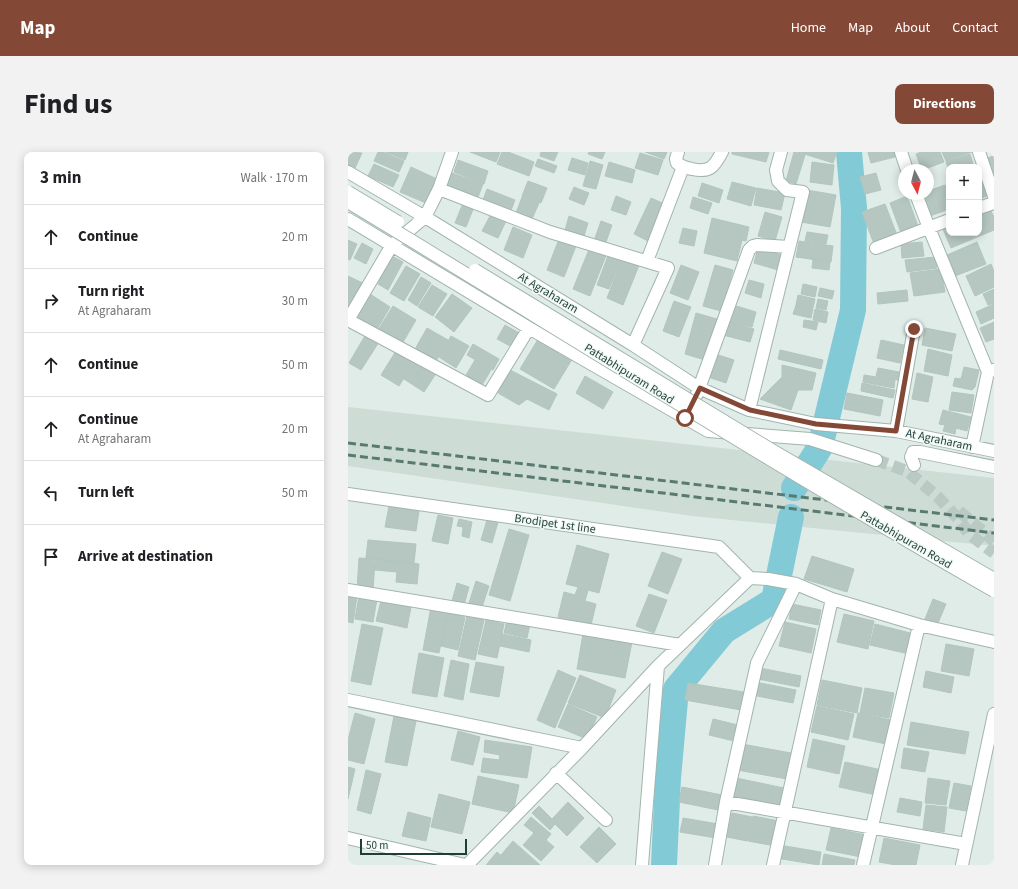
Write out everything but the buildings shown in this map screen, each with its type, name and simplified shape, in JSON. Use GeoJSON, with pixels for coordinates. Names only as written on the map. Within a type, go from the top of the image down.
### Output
{"type":"FeatureCollection","features":[{"type":"Feature","properties":{"kind":"street"},"geometry":{"type":"LineString","coordinates":[[452,152],[439,189],[425,217],[392,245],[348,320],[488,395],[529,328]]}},
{"type":"Feature","properties":{"kind":"street"},"geometry":{"type":"LineString","coordinates":[[678,152],[676,159],[677,163],[683,167],[701,171],[708,170],[715,164],[722,152]]}},
{"type":"Feature","properties":{"kind":"street"},"geometry":{"type":"LineString","coordinates":[[750,410],[803,192],[787,190],[778,181],[776,170],[781,152]]}},
{"type":"Feature","properties":{"kind":"street"},"geometry":{"type":"LineString","coordinates":[[901,152],[906,164]]}},
{"type":"Feature","properties":{"kind":"street"},"geometry":{"type":"LineString","coordinates":[[979,152],[994,196]]}},
{"type":"Feature","properties":{"kind":"street"},"geometry":{"type":"LineString","coordinates":[[647,261],[683,167]]}},
{"type":"Feature","properties":{"kind":"street","name":"At Agraharam"},"geometry":{"type":"LineString","coordinates":[[348,172],[425,217],[700,388],[750,410],[816,424],[896,431],[994,451]]}},
{"type":"Feature","properties":{"kind":"street"},"geometry":{"type":"LineString","coordinates":[[439,189],[550,232],[668,268],[633,345]]}},
{"type":"Feature","properties":{"kind":"street","name":"Pattabhipuram Road"},"geometry":{"type":"LineString","coordinates":[[348,192],[775,452],[994,579]]}},
{"type":"Feature","properties":{"kind":"street"},"geometry":{"type":"LineString","coordinates":[[918,200],[991,371],[972,447]]}},
{"type":"Feature","properties":{"kind":"street","name":"Pattabhipuram Road"},"geometry":{"type":"LineString","coordinates":[[348,202],[744,444],[994,591]]}},
{"type":"Feature","properties":{"kind":"street"},"geometry":{"type":"LineString","coordinates":[[982,207],[994,202]]}},
{"type":"Feature","properties":{"kind":"street"},"geometry":{"type":"LineString","coordinates":[[348,219],[529,328],[708,431],[810,439],[876,460]]}},
{"type":"Feature","properties":{"kind":"street"},"geometry":{"type":"LineString","coordinates":[[876,248],[946,221]]}},
{"type":"Feature","properties":{"kind":"street"},"geometry":{"type":"LineString","coordinates":[[685,418],[700,388],[749,250],[753,246],[757,245],[789,247]]}},
{"type":"Feature","properties":{"kind":"street"},"geometry":{"type":"LineString","coordinates":[[896,431],[914,329]]}},
{"type":"Feature","properties":{"kind":"street"},"geometry":{"type":"LineString","coordinates":[[914,465],[910,457],[913,452],[920,452],[994,467]]}},
{"type":"Feature","properties":{"kind":"street","name":"Brodipet 1st line"},"geometry":{"type":"LineString","coordinates":[[348,494],[719,547],[750,578]]}},
{"type":"Feature","properties":{"kind":"street"},"geometry":{"type":"LineString","coordinates":[[348,838],[466,865],[582,748],[658,666],[750,578],[791,583],[832,599],[919,625],[994,642]]}},
{"type":"Feature","properties":{"kind":"street"},"geometry":{"type":"LineString","coordinates":[[715,865],[726,802],[757,663],[791,583]]}},
{"type":"Feature","properties":{"kind":"street"},"geometry":{"type":"LineString","coordinates":[[348,590],[680,645]]}},
{"type":"Feature","properties":{"kind":"street"},"geometry":{"type":"LineString","coordinates":[[773,865],[832,599]]}},
{"type":"Feature","properties":{"kind":"street"},"geometry":{"type":"LineString","coordinates":[[863,865],[919,625]]}},
{"type":"Feature","properties":{"kind":"street"},"geometry":{"type":"LineString","coordinates":[[642,865],[658,666]]}},
{"type":"Feature","properties":{"kind":"street"},"geometry":{"type":"LineString","coordinates":[[348,700],[582,748]]}},
{"type":"Feature","properties":{"kind":"street"},"geometry":{"type":"LineString","coordinates":[[962,865],[994,714]]}},
{"type":"Feature","properties":{"kind":"street"},"geometry":{"type":"LineString","coordinates":[[556,773],[606,820]]}},
{"type":"Feature","properties":{"kind":"street"},"geometry":{"type":"LineString","coordinates":[[726,802],[966,844]]}},
{"type":"Feature","properties":{"kind":"shaded area"},"geometry":{"type":"Polygon","coordinates":[[[348,407],[994,478],[994,546],[692,516],[348,466],[348,407]]]}},
{"type":"Feature","properties":{"kind":"waterway"},"geometry":{"type":"LineString","coordinates":[[794,488],[820,447],[853,310],[854,208],[849,152]]}},
{"type":"Feature","properties":{"kind":"waterway"},"geometry":{"type":"LineString","coordinates":[[664,865],[668,778],[676,689],[724,631],[774,600],[791,517]]}},
{"type":"Feature","properties":{"kind":"tunnel"},"geometry":{"type":"LineString","coordinates":[[876,460],[907,471],[938,497],[962,523],[968,533],[994,553]]}},
{"type":"Feature","properties":{"kind":"tunnel"},"geometry":{"type":"LineString","coordinates":[[959,511],[994,541]]}},
{"type":"Feature","properties":{"kind":"railway"},"geometry":{"type":"LineString","coordinates":[[348,443],[994,520]]}},
{"type":"Feature","properties":{"kind":"railway"},"geometry":{"type":"LineString","coordinates":[[348,455],[994,533]]}},
{"type":"Feature","properties":{"kind":"route"},"geometry":{"type":"LineString","coordinates":[[685,418],[700,388],[750,410],[816,424],[896,431],[914,329]]}}]}
